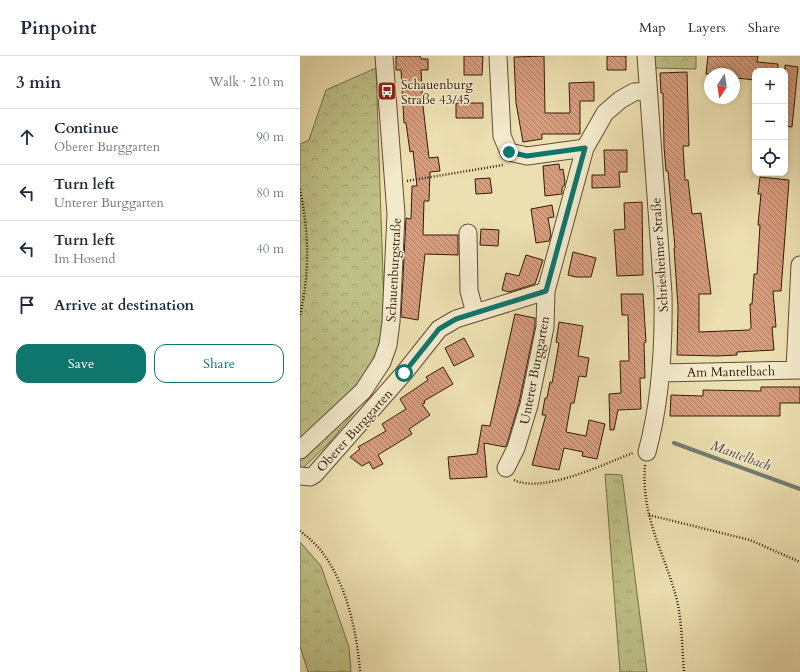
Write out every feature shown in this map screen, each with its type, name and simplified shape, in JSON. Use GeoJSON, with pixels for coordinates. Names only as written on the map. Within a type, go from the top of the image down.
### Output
{"type":"FeatureCollection","features":[{"type":"Feature","properties":{"kind":"street","name":"Schauenburgstraße"},"geometry":{"type":"LineString","coordinates":[[300,450],[363,392],[382,362],[388,345],[391,322],[396,214],[384,56]]}},
{"type":"Feature","properties":{"kind":"street"},"geometry":{"type":"LineString","coordinates":[[498,56],[502,136],[509,152],[527,156],[585,148]]}},
{"type":"Feature","properties":{"kind":"street","name":"Schriesheimer Straße"},"geometry":{"type":"LineString","coordinates":[[646,56],[647,90],[663,294],[664,334],[661,373],[652,431],[647,452]]}},
{"type":"Feature","properties":{"kind":"street","name":"Unterer Burggarten"},"geometry":{"type":"LineString","coordinates":[[506,468],[516,448],[529,405],[545,327],[546,291],[585,148],[606,113],[620,100],[634,92],[647,90]]}},
{"type":"Feature","properties":{"kind":"street"},"geometry":{"type":"LineString","coordinates":[[468,233],[469,291],[475,313]]}},
{"type":"Feature","properties":{"kind":"street"},"geometry":{"type":"LineString","coordinates":[[797,370],[800,266]]}},
{"type":"Feature","properties":{"kind":"street","name":"Oberer Burggarten"},"geometry":{"type":"LineString","coordinates":[[300,476],[310,477],[315,474],[404,373],[439,329],[456,319],[546,291]]}},
{"type":"Feature","properties":{"kind":"street","name":"Am Mantelbach"},"geometry":{"type":"LineString","coordinates":[[661,373],[797,370]]}},
{"type":"Feature","properties":{"kind":"path"},"geometry":{"type":"LineString","coordinates":[[400,182],[508,164]]}},
{"type":"Feature","properties":{"kind":"path"},"geometry":{"type":"LineString","coordinates":[[300,189],[306,217],[309,252],[300,316]]}},
{"type":"Feature","properties":{"kind":"path"},"geometry":{"type":"LineString","coordinates":[[506,468],[514,480],[519,482],[548,484],[633,453],[647,452],[645,489],[649,514],[656,542],[676,594],[684,672]]}},
{"type":"Feature","properties":{"kind":"path"},"geometry":{"type":"LineString","coordinates":[[649,514],[750,540],[800,562]]}},
{"type":"Feature","properties":{"kind":"path"},"geometry":{"type":"LineString","coordinates":[[300,531],[322,552],[334,571],[350,616],[359,658],[360,672]]}},
{"type":"Feature","properties":{"kind":"green space"},"geometry":{"type":"Polygon","coordinates":[[[653,56],[696,56],[696,69],[653,68],[653,56]]]}},
{"type":"Feature","properties":{"kind":"green space"},"geometry":{"type":"Polygon","coordinates":[[[376,68],[386,364],[376,386],[329,443],[302,469],[300,466],[300,144],[309,140],[326,90],[376,68]]]}},
{"type":"Feature","properties":{"kind":"green space"},"geometry":{"type":"Polygon","coordinates":[[[605,474],[622,475],[647,672],[620,672],[605,474]]]}},
{"type":"Feature","properties":{"kind":"green space"},"geometry":{"type":"Polygon","coordinates":[[[300,542],[321,566],[349,647],[351,672],[308,672],[300,646],[300,542]]]}},
{"type":"Feature","properties":{"kind":"building"},"geometry":{"type":"Polygon","coordinates":[[[396,56],[420,56],[421,59],[428,59],[428,70],[421,70],[423,106],[429,158],[438,157],[440,171],[430,172],[429,201],[424,201],[423,235],[458,235],[458,255],[425,254],[418,320],[401,317],[406,218],[411,219],[412,186],[417,186],[413,151],[410,152],[406,123],[404,123],[401,70],[396,70],[396,56]]]}},
{"type":"Feature","properties":{"kind":"building"},"geometry":{"type":"Polygon","coordinates":[[[464,56],[483,56],[482,75],[464,75],[464,56]]]}},
{"type":"Feature","properties":{"kind":"building"},"geometry":{"type":"Polygon","coordinates":[[[544,56],[545,113],[570,113],[569,83],[594,82],[594,101],[580,101],[580,134],[542,134],[542,139],[523,142],[516,103],[514,57],[544,56]]]}},
{"type":"Feature","properties":{"kind":"building"},"geometry":{"type":"Polygon","coordinates":[[[607,56],[626,56],[626,70],[607,70],[607,56]]]}},
{"type":"Feature","properties":{"kind":"building"},"geometry":{"type":"Polygon","coordinates":[[[708,56],[758,56],[757,62],[778,64],[778,68],[752,68],[752,80],[740,78],[740,68],[707,68],[708,56]]]}},
{"type":"Feature","properties":{"kind":"building"},"geometry":{"type":"Polygon","coordinates":[[[785,65],[798,67],[792,127],[788,126],[788,68],[785,68],[785,65]]]}},
{"type":"Feature","properties":{"kind":"building"},"geometry":{"type":"Polygon","coordinates":[[[687,72],[689,146],[683,146],[685,180],[688,180],[692,214],[701,213],[711,294],[699,294],[699,332],[749,330],[751,328],[750,304],[752,304],[754,274],[757,274],[760,225],[758,225],[761,194],[758,194],[760,177],[789,180],[781,291],[773,291],[776,327],[772,327],[774,350],[737,352],[737,355],[677,355],[678,307],[675,248],[668,171],[666,171],[663,93],[661,93],[660,73],[687,72]]]}},
{"type":"Feature","properties":{"kind":"building"},"geometry":{"type":"Polygon","coordinates":[[[456,103],[483,103],[483,118],[456,118],[456,103]]]}},
{"type":"Feature","properties":{"kind":"building"},"geometry":{"type":"Polygon","coordinates":[[[604,150],[627,150],[627,172],[619,172],[620,187],[592,188],[592,175],[605,175],[604,150]]]}},
{"type":"Feature","properties":{"kind":"building"},"geometry":{"type":"Polygon","coordinates":[[[559,164],[560,170],[563,169],[565,182],[564,186],[562,187],[562,194],[545,196],[543,166],[559,164]]]}},
{"type":"Feature","properties":{"kind":"building"},"geometry":{"type":"Polygon","coordinates":[[[490,178],[492,193],[476,194],[475,179],[490,178]]]}},
{"type":"Feature","properties":{"kind":"building"},"geometry":{"type":"Polygon","coordinates":[[[642,202],[643,275],[617,276],[614,230],[625,229],[624,203],[642,202]]]}},
{"type":"Feature","properties":{"kind":"building"},"geometry":{"type":"Polygon","coordinates":[[[552,205],[554,217],[548,218],[551,235],[549,241],[536,243],[531,209],[552,205]]]}},
{"type":"Feature","properties":{"kind":"building"},"geometry":{"type":"Polygon","coordinates":[[[481,229],[499,230],[498,246],[480,245],[481,229]]]}},
{"type":"Feature","properties":{"kind":"building"},"geometry":{"type":"Polygon","coordinates":[[[573,252],[596,258],[591,277],[576,277],[568,275],[573,252]]]}},
{"type":"Feature","properties":{"kind":"building"},"geometry":{"type":"Polygon","coordinates":[[[526,255],[543,260],[535,284],[509,292],[502,290],[506,273],[519,276],[526,255]]]}},
{"type":"Feature","properties":{"kind":"building"},"geometry":{"type":"Polygon","coordinates":[[[621,294],[643,294],[646,342],[644,343],[645,378],[640,378],[641,409],[618,410],[614,430],[610,430],[609,394],[621,393],[620,361],[629,361],[628,315],[622,315],[621,294]]]}},
{"type":"Feature","properties":{"kind":"building"},"geometry":{"type":"Polygon","coordinates":[[[515,314],[535,318],[535,326],[519,403],[507,444],[505,447],[484,443],[487,477],[450,479],[448,457],[477,454],[482,425],[490,426],[515,314]]]}},
{"type":"Feature","properties":{"kind":"building"},"geometry":{"type":"Polygon","coordinates":[[[559,322],[583,326],[578,356],[589,358],[586,377],[579,376],[574,403],[571,403],[566,432],[586,436],[589,420],[605,424],[597,459],[582,456],[583,452],[564,448],[559,470],[532,465],[546,415],[542,415],[550,382],[552,383],[559,343],[556,342],[559,322]]]}},
{"type":"Feature","properties":{"kind":"building"},"geometry":{"type":"Polygon","coordinates":[[[464,338],[474,356],[454,366],[445,348],[464,338]]]}},
{"type":"Feature","properties":{"kind":"building"},"geometry":{"type":"Polygon","coordinates":[[[443,367],[453,384],[424,401],[425,403],[422,404],[430,415],[409,429],[412,434],[378,455],[383,464],[373,469],[369,462],[362,466],[350,457],[360,449],[358,447],[386,431],[382,424],[406,409],[400,399],[428,380],[426,377],[443,367]]]}},
{"type":"Feature","properties":{"kind":"building"},"geometry":{"type":"Polygon","coordinates":[[[761,387],[800,387],[800,403],[780,403],[780,416],[670,416],[671,395],[703,396],[703,390],[761,391],[761,387]]]}},
{"type":"Feature","properties":{"kind":"waterway","name":"Mantelbach"},"geometry":{"type":"LineString","coordinates":[[674,443],[800,489]]}},
{"type":"Feature","properties":{"kind":"place","name":"Schauenburg Straße 43/45"},"geometry":{"type":"Point","coordinates":[387,91]}},
{"type":"Feature","properties":{"kind":"route"},"geometry":{"type":"LineString","coordinates":[[404,373],[439,329],[456,319],[546,291],[585,148],[527,156],[515,155],[509,152]]}}]}
